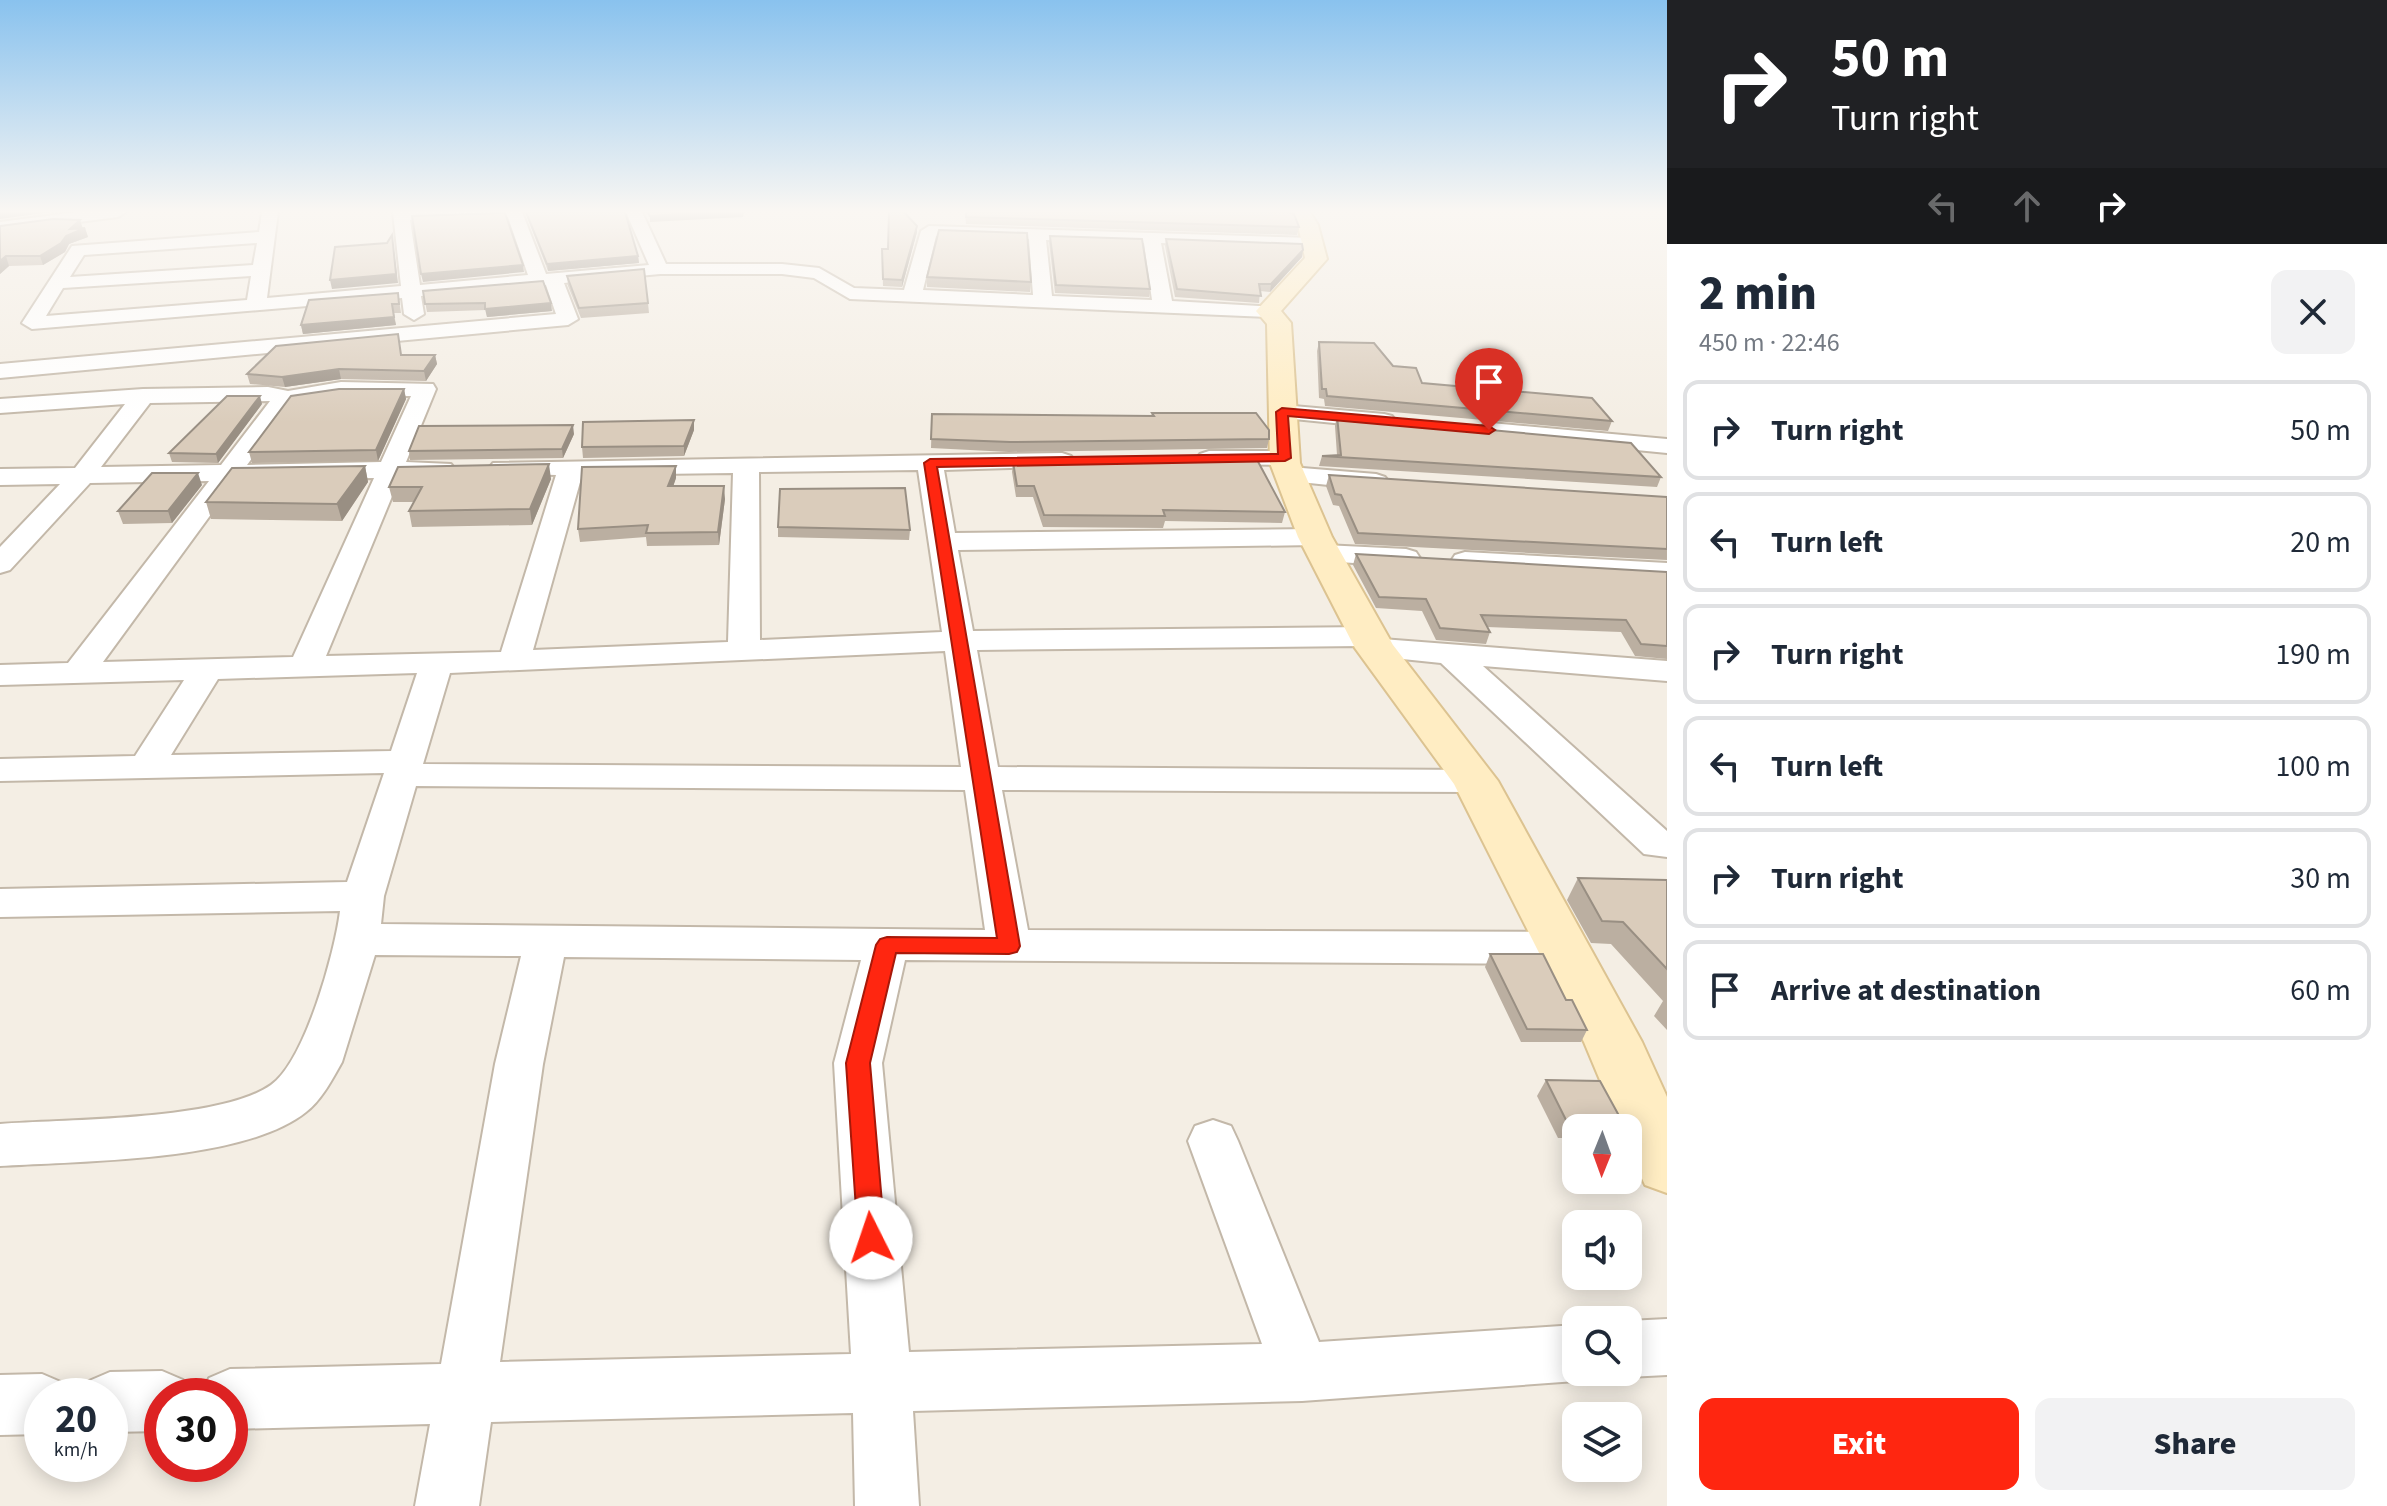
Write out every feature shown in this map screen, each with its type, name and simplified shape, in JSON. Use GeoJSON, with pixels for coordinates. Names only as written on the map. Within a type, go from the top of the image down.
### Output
{"type":"FeatureCollection","features":[{"type":"Feature","properties":{"kind":"street"},"geometry":{"type":"LineString","coordinates":[[69,282],[58,283],[5,371],[0,406],[143,396],[268,394],[285,397],[341,389],[425,389],[305,667]]}},
{"type":"Feature","properties":{"kind":"street"},"geometry":{"type":"LineString","coordinates":[[256,305],[259,282]]}},
{"type":"Feature","properties":{"kind":"street"},"geometry":{"type":"LineString","coordinates":[[410,282],[416,335]]}},
{"type":"Feature","properties":{"kind":"street"},"geometry":{"type":"LineString","coordinates":[[32,323],[502,282]]}},
{"type":"Feature","properties":{"kind":"street"},"geometry":{"type":"LineString","coordinates":[[5,371],[568,319],[548,282]]}},
{"type":"Feature","properties":{"kind":"street"},"geometry":{"type":"LineString","coordinates":[[833,282],[850,293],[1268,311],[1279,323],[1287,466],[1319,546],[1371,642],[1475,781],[1613,1042],[1667,1166]]}},
{"type":"Feature","properties":{"kind":"street"},"geometry":{"type":"LineString","coordinates":[[912,296],[916,282]]}},
{"type":"Feature","properties":{"kind":"street"},"geometry":{"type":"LineString","coordinates":[[1041,282],[1043,302]]}},
{"type":"Feature","properties":{"kind":"street"},"geometry":{"type":"LineString","coordinates":[[1159,282],[1163,307]]}},
{"type":"Feature","properties":{"kind":"street"},"geometry":{"type":"LineString","coordinates":[[1268,311],[1295,282]]}},
{"type":"Feature","properties":{"kind":"street"},"geometry":{"type":"LineString","coordinates":[[0,564],[82,476],[143,396]]}},
{"type":"Feature","properties":{"kind":"street"},"geometry":{"type":"LineString","coordinates":[[78,673],[285,397]]}},
{"type":"Feature","properties":{"kind":"street"},"geometry":{"type":"LineString","coordinates":[[1282,412],[1405,423]]}},
{"type":"Feature","properties":{"kind":"street"},"geometry":{"type":"LineString","coordinates":[[1467,428],[1667,446]]}},
{"type":"Feature","properties":{"kind":"street"},"geometry":{"type":"LineString","coordinates":[[1177,459],[1287,466],[1405,484]]}},
{"type":"Feature","properties":{"kind":"street"},"geometry":{"type":"LineString","coordinates":[[0,477],[1084,461]]}},
{"type":"Feature","properties":{"kind":"street"},"geometry":{"type":"LineString","coordinates":[[930,463],[1009,946]]}},
{"type":"Feature","properties":{"kind":"street"},"geometry":{"type":"LineString","coordinates":[[744,651],[746,466]]}},
{"type":"Feature","properties":{"kind":"street"},"geometry":{"type":"LineString","coordinates":[[514,661],[571,467]]}},
{"type":"Feature","properties":{"kind":"street"},"geometry":{"type":"LineString","coordinates":[[943,542],[1319,546],[1667,572]]}},
{"type":"Feature","properties":{"kind":"street"},"geometry":{"type":"LineString","coordinates":[[0,675],[514,661],[961,641],[1371,642],[1450,654],[1667,671]]}},
{"type":"Feature","properties":{"kind":"street"},"geometry":{"type":"LineString","coordinates":[[1450,654],[1664,847]]}},
{"type":"Feature","properties":{"kind":"street"},"geometry":{"type":"LineString","coordinates":[[0,1145],[178,1133],[258,1117],[291,1097],[318,1062],[437,663]]}},
{"type":"Feature","properties":{"kind":"street"},"geometry":{"type":"LineString","coordinates":[[146,767],[207,670]]}},
{"type":"Feature","properties":{"kind":"street"},"geometry":{"type":"LineString","coordinates":[[0,770],[404,768],[982,779],[1475,781]]}},
{"type":"Feature","properties":{"kind":"street"},"geometry":{"type":"LineString","coordinates":[[0,903],[360,918],[546,941],[1562,948]]}},
{"type":"Feature","properties":{"kind":"street"},"geometry":{"type":"LineString","coordinates":[[447,1506],[519,1064],[546,941]]}},
{"type":"Feature","properties":{"kind":"street"},"geometry":{"type":"LineString","coordinates":[[887,945],[858,1063],[882,1384],[887,1506]]}},
{"type":"Feature","properties":{"kind":"street"},"geometry":{"type":"LineString","coordinates":[[1213,1141],[1302,1372]]}},
{"type":"Feature","properties":{"kind":"street"},"geometry":{"type":"LineString","coordinates":[[1642,1348],[1667,1347]]}},
{"type":"Feature","properties":{"kind":"street"},"geometry":{"type":"LineString","coordinates":[[248,1399],[1302,1372],[1562,1354]]}},
{"type":"Feature","properties":{"kind":"street"},"geometry":{"type":"LineString","coordinates":[[0,1405],[24,1404]]}},
{"type":"Feature","properties":{"kind":"building"},"geometry":{"type":"Polygon","coordinates":[[[543,282],[551,303],[485,309],[485,303],[425,304],[423,291],[543,282]]]}},
{"type":"Feature","properties":{"kind":"building"},"geometry":{"type":"Polygon","coordinates":[[[569,282],[646,282],[648,303],[579,308],[569,282]]]}},
{"type":"Feature","properties":{"kind":"building"},"geometry":{"type":"Polygon","coordinates":[[[1056,282],[1149,282],[1150,289],[1056,285],[1056,282]]]}},
{"type":"Feature","properties":{"kind":"building"},"geometry":{"type":"Polygon","coordinates":[[[1176,282],[1273,282],[1259,284],[1261,296],[1177,289],[1176,282]]]}},
{"type":"Feature","properties":{"kind":"building"},"geometry":{"type":"Polygon","coordinates":[[[398,293],[399,304],[392,304],[394,317],[301,325],[309,300],[398,293]]]}},
{"type":"Feature","properties":{"kind":"building"},"geometry":{"type":"Polygon","coordinates":[[[398,334],[401,355],[435,355],[424,371],[339,369],[282,377],[247,374],[276,346],[398,334]]]}},
{"type":"Feature","properties":{"kind":"building"},"geometry":{"type":"Polygon","coordinates":[[[1319,342],[1374,343],[1393,366],[1416,368],[1422,383],[1592,398],[1612,421],[1327,396],[1326,389],[1322,389],[1319,342]]]}},
{"type":"Feature","properties":{"kind":"building"},"geometry":{"type":"Polygon","coordinates":[[[339,389],[404,389],[376,450],[249,452],[291,396],[339,389]]]}},
{"type":"Feature","properties":{"kind":"building"},"geometry":{"type":"Polygon","coordinates":[[[227,396],[260,396],[216,454],[169,453],[227,396]]]}},
{"type":"Feature","properties":{"kind":"building"},"geometry":{"type":"Polygon","coordinates":[[[1152,413],[1256,413],[1269,430],[1269,439],[1010,442],[931,439],[932,414],[1154,416],[1152,413]]]}},
{"type":"Feature","properties":{"kind":"building"},"geometry":{"type":"Polygon","coordinates":[[[1337,416],[1631,443],[1661,477],[1322,456],[1341,455],[1337,416]]]}},
{"type":"Feature","properties":{"kind":"building"},"geometry":{"type":"Polygon","coordinates":[[[694,420],[684,446],[582,447],[583,422],[694,420]]]}},
{"type":"Feature","properties":{"kind":"building"},"geometry":{"type":"Polygon","coordinates":[[[573,425],[562,449],[409,451],[419,426],[573,425]]]}},
{"type":"Feature","properties":{"kind":"building"},"geometry":{"type":"Polygon","coordinates":[[[1255,456],[1285,512],[1163,510],[1165,516],[1044,515],[1034,486],[1017,486],[1013,462],[1255,456]]]}},
{"type":"Feature","properties":{"kind":"building"},"geometry":{"type":"Polygon","coordinates":[[[549,464],[530,509],[409,511],[422,487],[389,487],[398,467],[549,464]]]}},
{"type":"Feature","properties":{"kind":"building"},"geometry":{"type":"Polygon","coordinates":[[[365,466],[337,504],[206,502],[232,468],[365,466]]]}},
{"type":"Feature","properties":{"kind":"building"},"geometry":{"type":"Polygon","coordinates":[[[676,466],[668,486],[724,486],[718,532],[646,533],[648,525],[578,529],[582,467],[676,466]]]}},
{"type":"Feature","properties":{"kind":"building"},"geometry":{"type":"Polygon","coordinates":[[[152,473],[198,473],[168,511],[118,511],[152,473]]]}},
{"type":"Feature","properties":{"kind":"building"},"geometry":{"type":"Polygon","coordinates":[[[1329,475],[1667,497],[1667,549],[1358,533],[1341,495],[1335,494],[1329,475]]]}},
{"type":"Feature","properties":{"kind":"building"},"geometry":{"type":"Polygon","coordinates":[[[905,488],[910,530],[778,527],[780,489],[905,488]]]}},
{"type":"Feature","properties":{"kind":"building"},"geometry":{"type":"Polygon","coordinates":[[[1356,554],[1667,572],[1667,646],[1641,644],[1626,620],[1481,615],[1490,632],[1440,628],[1426,599],[1379,597],[1356,554]]]}},
{"type":"Feature","properties":{"kind":"building"},"geometry":{"type":"Polygon","coordinates":[[[1578,878],[1667,880],[1667,969],[1623,922],[1602,921],[1578,878]]]}},
{"type":"Feature","properties":{"kind":"building"},"geometry":{"type":"Polygon","coordinates":[[[1490,954],[1543,954],[1566,1000],[1572,1000],[1587,1030],[1527,1029],[1490,954]]]}},
{"type":"Feature","properties":{"kind":"building"},"geometry":{"type":"Polygon","coordinates":[[[1546,1080],[1600,1081],[1618,1114],[1563,1114],[1546,1080]]]}},
{"type":"Feature","properties":{"kind":"route"},"geometry":{"type":"LineString","coordinates":[[871,1238],[858,1063],[887,945],[1009,946],[930,463],[1285,458],[1282,412],[1489,430]]}}]}
